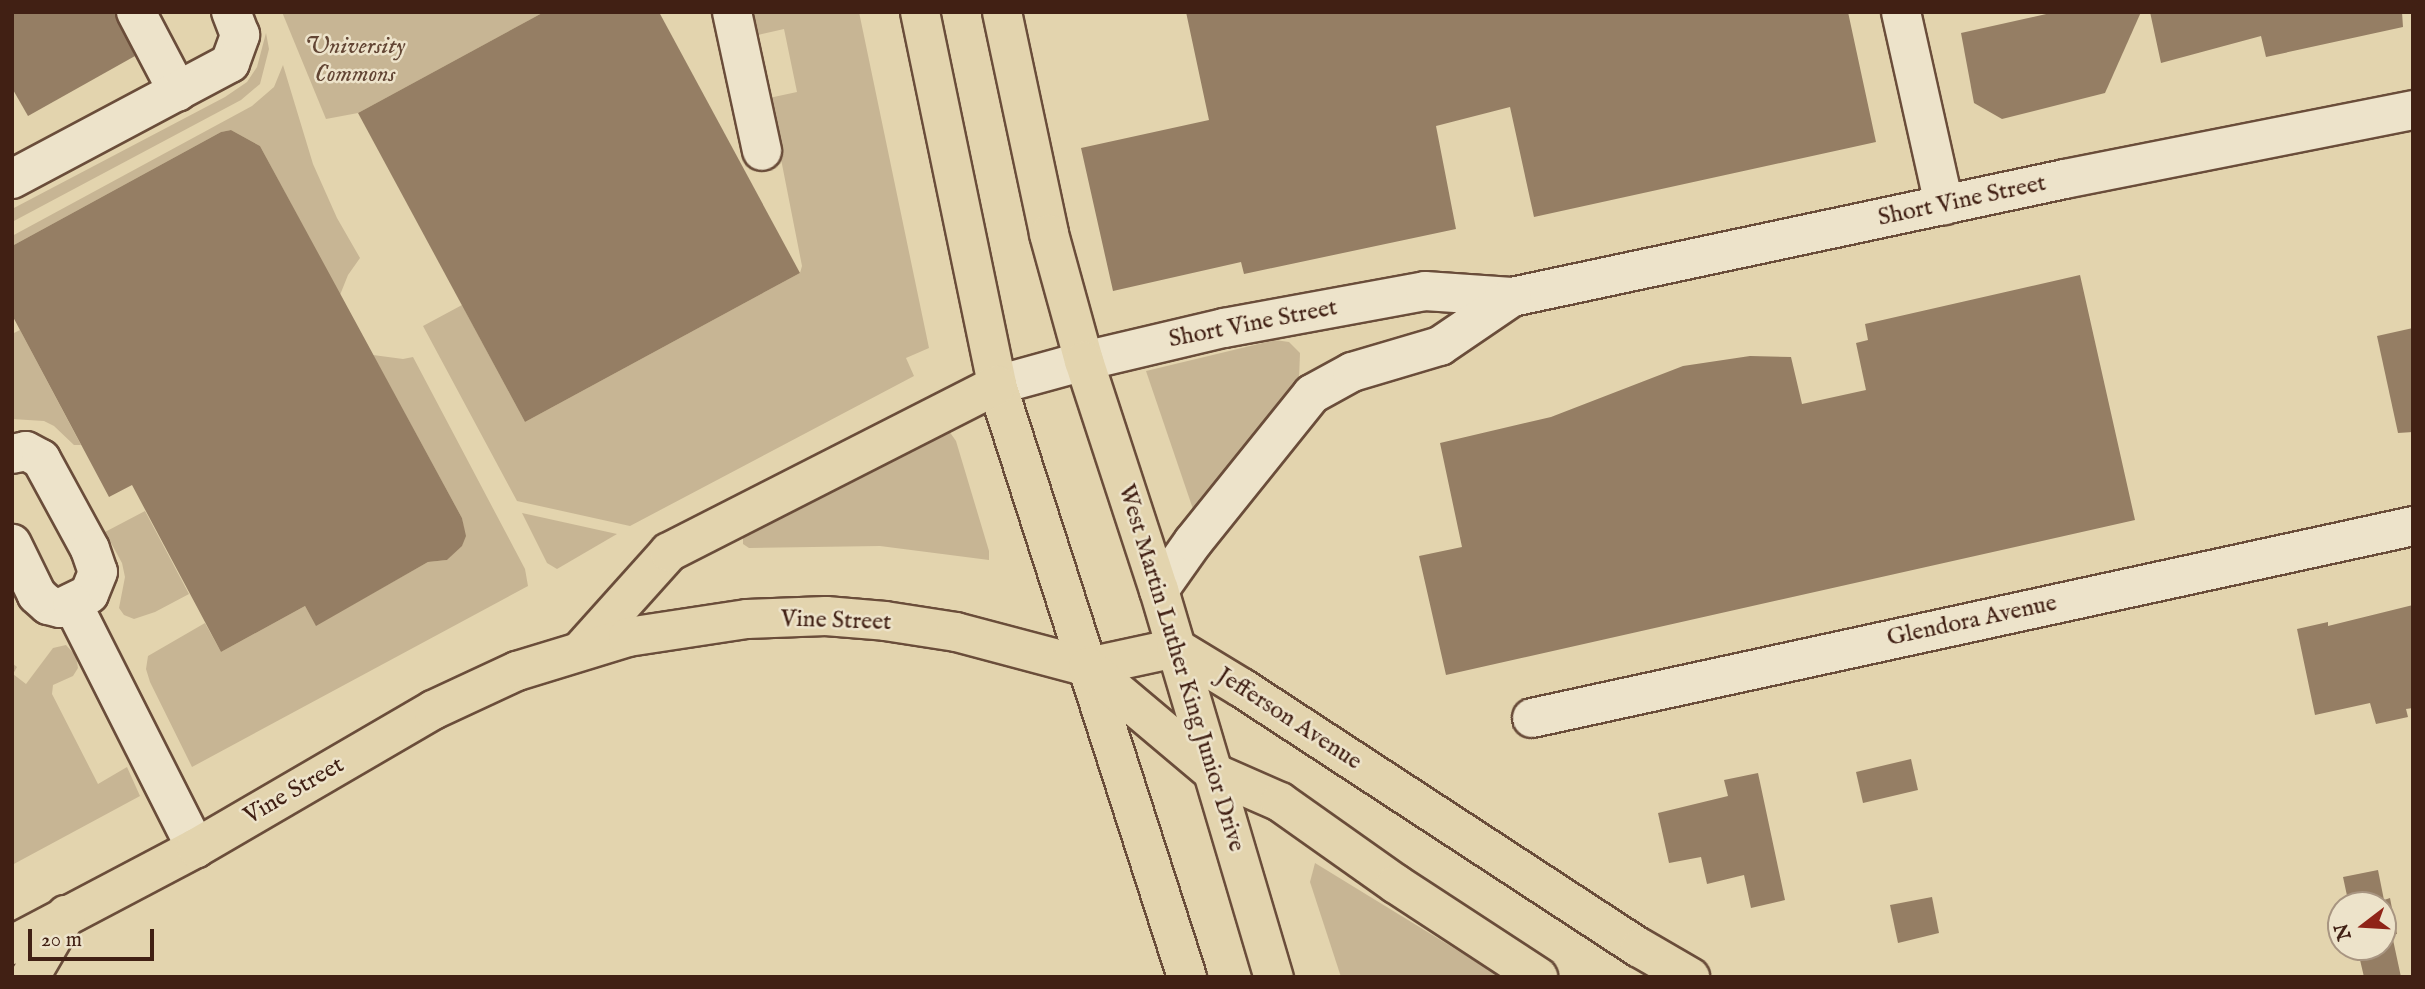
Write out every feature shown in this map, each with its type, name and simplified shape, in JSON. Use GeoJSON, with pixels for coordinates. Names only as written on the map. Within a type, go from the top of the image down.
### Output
{"type":"FeatureCollection","features":[{"type":"Feature","properties":{"kind":"main road"},"geometry":{"type":"LineString","coordinates":[[920,12],[998,385],[1187,977]]}},
{"type":"Feature","properties":{"kind":"main road","name":"West Martin Luther King Junior Drive"},"geometry":{"type":"LineString","coordinates":[[1002,12],[1049,234],[1084,361],[1159,590],[1274,977]]}},
{"type":"Feature","properties":{"kind":"main road","name":"Vine Street"},"geometry":{"type":"LineString","coordinates":[[582,649],[669,552],[998,385]]}},
{"type":"Feature","properties":{"kind":"main road","name":"Vine Street"},"geometry":{"type":"LineString","coordinates":[[12,945],[196,848],[433,710],[517,671],[628,637],[733,621],[826,616],[885,621],[956,632],[1088,667]]}},
{"type":"Feature","properties":{"kind":"main road"},"geometry":{"type":"LineString","coordinates":[[1088,667],[1176,648]]}},
{"type":"Feature","properties":{"kind":"main road","name":"Jefferson Avenue"},"geometry":{"type":"LineString","coordinates":[[1176,648],[1242,688],[1640,948],[1690,977]]}},
{"type":"Feature","properties":{"kind":"main road"},"geometry":{"type":"LineString","coordinates":[[1088,667],[1214,773],[1280,802],[1396,884],[1538,977]]}},
{"type":"Feature","properties":{"kind":"main road"},"geometry":{"type":"LineString","coordinates":[[30,977],[67,915]]}},
{"type":"Feature","properties":{"kind":"street"},"geometry":{"type":"LineString","coordinates":[[136,12],[178,92]]}},
{"type":"Feature","properties":{"kind":"street"},"geometry":{"type":"LineString","coordinates":[[12,179],[230,63],[240,35],[231,12]]}},
{"type":"Feature","properties":{"kind":"street"},"geometry":{"type":"LineString","coordinates":[[732,12],[762,151]]}},
{"type":"Feature","properties":{"kind":"street"},"geometry":{"type":"LineString","coordinates":[[1901,12],[1944,205]]}},
{"type":"Feature","properties":{"kind":"street","name":"Short Vine Street"},"geometry":{"type":"LineString","coordinates":[[998,385],[1084,361],[1224,328],[1425,290],[1512,297],[1944,205],[2413,110]]}},
{"type":"Feature","properties":{"kind":"street","name":"Short Vine Street"},"geometry":{"type":"LineString","coordinates":[[1159,590],[1193,542],[1312,394],[1352,372],[1440,346],[1512,297]]}},
{"type":"Feature","properties":{"kind":"street"},"geometry":{"type":"LineString","coordinates":[[12,454],[26,451],[41,459],[90,549],[98,572],[89,594],[60,608],[48,606],[37,595],[12,544]]}},
{"type":"Feature","properties":{"kind":"street","name":"Glendora Avenue"},"geometry":{"type":"LineString","coordinates":[[1532,718],[2413,526]]}},
{"type":"Feature","properties":{"kind":"street"},"geometry":{"type":"LineString","coordinates":[[72,603],[196,848]]}},
{"type":"Feature","properties":{"kind":"green space","name":"University Commons"},"geometry":{"type":"Polygon","coordinates":[[[282,12],[544,12],[358,113],[326,119],[282,12]]]}},
{"type":"Feature","properties":{"kind":"green space"},"geometry":{"type":"Polygon","coordinates":[[[753,12],[859,12],[929,348],[906,358],[914,376],[630,526],[517,501],[423,326],[462,305],[525,422],[800,273],[802,266],[769,98],[797,92],[784,29],[758,35],[753,12]]]}},
{"type":"Feature","properties":{"kind":"green space"},"geometry":{"type":"Polygon","coordinates":[[[266,33],[269,49],[260,84],[241,100],[12,222],[12,209],[225,97],[247,82],[257,67],[266,33]]]}},
{"type":"Feature","properties":{"kind":"green space"},"geometry":{"type":"Polygon","coordinates":[[[283,65],[313,164],[337,218],[360,258],[348,275],[340,295],[260,146],[231,130],[221,132],[12,246],[12,236],[252,106],[274,87],[283,65]]]}},
{"type":"Feature","properties":{"kind":"green space"},"geometry":{"type":"Polygon","coordinates":[[[20,330],[81,445],[74,445],[54,426],[44,421],[12,419],[12,334],[20,330]]]}},
{"type":"Feature","properties":{"kind":"green space"},"geometry":{"type":"Polygon","coordinates":[[[1275,340],[1289,342],[1300,353],[1299,379],[1194,512],[1146,371],[1275,340]]]}},
{"type":"Feature","properties":{"kind":"green space"},"geometry":{"type":"Polygon","coordinates":[[[373,355],[403,359],[413,357],[525,569],[528,586],[192,767],[150,682],[146,669],[148,656],[205,623],[221,652],[305,606],[316,625],[428,562],[447,560],[462,545],[465,536],[462,518],[373,355]]]}},
{"type":"Feature","properties":{"kind":"green space"},"geometry":{"type":"Polygon","coordinates":[[[949,431],[956,441],[989,551],[989,560],[880,546],[749,548],[743,544],[743,534],[949,431]]]}},
{"type":"Feature","properties":{"kind":"green space"},"geometry":{"type":"Polygon","coordinates":[[[145,511],[189,594],[155,612],[134,619],[124,615],[119,608],[125,577],[122,563],[105,532],[145,511]]]}},
{"type":"Feature","properties":{"kind":"green space"},"geometry":{"type":"Polygon","coordinates":[[[522,513],[617,534],[557,569],[547,563],[522,513]]]}},
{"type":"Feature","properties":{"kind":"green space"},"geometry":{"type":"Polygon","coordinates":[[[66,645],[76,656],[78,668],[73,676],[53,685],[52,694],[98,784],[127,767],[140,796],[12,865],[12,663],[17,667],[13,674],[26,684],[53,648],[66,645]]]}},
{"type":"Feature","properties":{"kind":"green space"},"geometry":{"type":"Polygon","coordinates":[[[1315,863],[1501,977],[1341,977],[1310,882],[1315,863]]]}},
{"type":"Feature","properties":{"kind":"building"},"geometry":{"type":"Polygon","coordinates":[[[12,12],[114,12],[135,56],[28,116],[12,88],[12,12]]]}},
{"type":"Feature","properties":{"kind":"building"},"geometry":{"type":"Polygon","coordinates":[[[544,12],[659,12],[800,273],[525,422],[358,113],[544,12]]]}},
{"type":"Feature","properties":{"kind":"building"},"geometry":{"type":"Polygon","coordinates":[[[1186,12],[1848,12],[1876,142],[1534,217],[1510,107],[1436,126],[1456,229],[1244,274],[1241,262],[1113,291],[1081,148],[1209,120],[1186,12]]]}},
{"type":"Feature","properties":{"kind":"building"},"geometry":{"type":"Polygon","coordinates":[[[2055,12],[2141,12],[2105,93],[2002,119],[1974,103],[1961,33],[2055,12]]]}},
{"type":"Feature","properties":{"kind":"building"},"geometry":{"type":"Polygon","coordinates":[[[2150,12],[2402,12],[2403,27],[2266,57],[2261,36],[2161,63],[2150,12]]]}},
{"type":"Feature","properties":{"kind":"building"},"geometry":{"type":"Polygon","coordinates":[[[231,130],[260,146],[462,518],[466,536],[462,546],[447,560],[428,562],[316,626],[305,606],[221,652],[132,485],[109,497],[12,315],[12,246],[221,132],[231,130]]]}},
{"type":"Feature","properties":{"kind":"building"},"geometry":{"type":"Polygon","coordinates":[[[2080,275],[2135,520],[1446,675],[1419,556],[1462,547],[1440,443],[1551,417],[1683,366],[1750,356],[1791,357],[1802,404],[1866,390],[1856,343],[1868,340],[1865,324],[2080,275]]]}},
{"type":"Feature","properties":{"kind":"building"},"geometry":{"type":"Polygon","coordinates":[[[2413,328],[2413,432],[2398,433],[2377,336],[2413,328]]]}},
{"type":"Feature","properties":{"kind":"building"},"geometry":{"type":"Polygon","coordinates":[[[2413,605],[2413,708],[2406,709],[2408,717],[2376,724],[2370,703],[2315,715],[2297,629],[2328,622],[2328,626],[2413,605]]]}},
{"type":"Feature","properties":{"kind":"building"},"geometry":{"type":"Polygon","coordinates":[[[1911,759],[1918,790],[1863,803],[1856,772],[1911,759]]]}},
{"type":"Feature","properties":{"kind":"building"},"geometry":{"type":"Polygon","coordinates":[[[1758,773],[1785,900],[1751,908],[1744,875],[1707,884],[1701,857],[1669,863],[1658,813],[1728,796],[1724,780],[1758,773]]]}},
{"type":"Feature","properties":{"kind":"building"},"geometry":{"type":"Polygon","coordinates":[[[2378,870],[2382,891],[2346,891],[2343,877],[2378,870]]]}},
{"type":"Feature","properties":{"kind":"building"},"geometry":{"type":"Polygon","coordinates":[[[1932,897],[1939,933],[1898,943],[1890,905],[1932,897]]]}},
{"type":"Feature","properties":{"kind":"building"},"geometry":{"type":"Polygon","coordinates":[[[2397,958],[2401,977],[2364,977],[2360,961],[2397,961],[2397,958]]]}}]}
